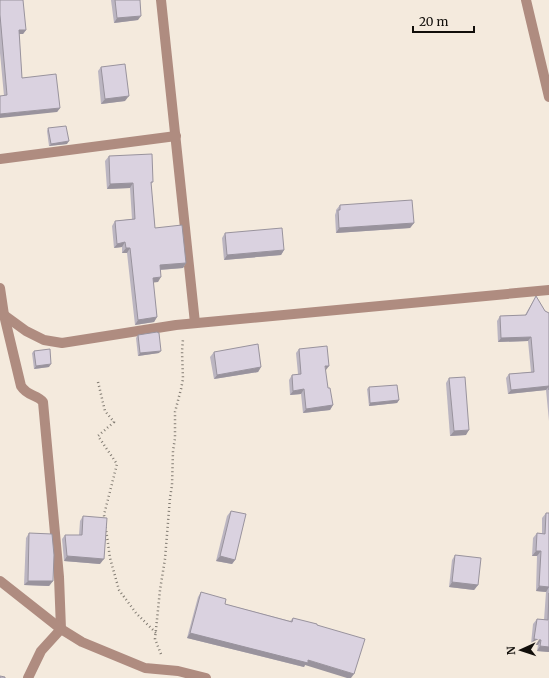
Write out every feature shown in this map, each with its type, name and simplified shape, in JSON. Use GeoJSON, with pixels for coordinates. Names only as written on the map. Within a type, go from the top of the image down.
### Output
{"type":"FeatureCollection","features":[{"type":"Feature","properties":{"kind":"street"},"geometry":{"type":"LineString","coordinates":[[161,0],[195,323]]}},
{"type":"Feature","properties":{"kind":"street"},"geometry":{"type":"LineString","coordinates":[[526,0],[549,98]]}},
{"type":"Feature","properties":{"kind":"street"},"geometry":{"type":"LineString","coordinates":[[0,159],[176,136]]}},
{"type":"Feature","properties":{"kind":"street"},"geometry":{"type":"LineString","coordinates":[[0,288],[4,315],[21,386],[24,392],[40,398],[43,402],[58,570],[61,629],[41,651],[28,678]]}},
{"type":"Feature","properties":{"kind":"street"},"geometry":{"type":"LineString","coordinates":[[4,315],[26,331],[44,340],[62,343],[195,323],[549,290]]}},
{"type":"Feature","properties":{"kind":"street"},"geometry":{"type":"LineString","coordinates":[[0,581],[61,629],[82,642],[145,668],[167,670],[177,674],[206,678]]}},
{"type":"Feature","properties":{"kind":"path"},"geometry":{"type":"LineString","coordinates":[[167,670],[155,639],[172,485],[175,412],[183,379],[183,340],[187,330],[195,323]]}},
{"type":"Feature","properties":{"kind":"path"},"geometry":{"type":"LineString","coordinates":[[98,382],[105,411],[114,422],[98,436],[117,464],[104,515],[110,558],[119,590],[136,613],[156,633]]}},
{"type":"Feature","properties":{"kind":"building"},"geometry":{"type":"Polygon","coordinates":[[[0,0],[23,0],[26,30],[19,30],[22,78],[56,74],[60,108],[0,114],[0,96],[7,95],[0,0]]]}},
{"type":"Feature","properties":{"kind":"building"},"geometry":{"type":"Polygon","coordinates":[[[115,0],[140,0],[141,16],[117,18],[115,0]]]}},
{"type":"Feature","properties":{"kind":"building"},"geometry":{"type":"Polygon","coordinates":[[[125,64],[129,96],[105,99],[101,67],[125,64]]]}},
{"type":"Feature","properties":{"kind":"building"},"geometry":{"type":"Polygon","coordinates":[[[66,126],[69,141],[51,144],[48,128],[66,126]]]}},
{"type":"Feature","properties":{"kind":"building"},"geometry":{"type":"Polygon","coordinates":[[[152,154],[153,182],[151,182],[155,228],[182,225],[186,263],[160,265],[161,277],[153,278],[157,317],[138,320],[130,248],[126,248],[125,242],[117,244],[115,221],[135,219],[133,183],[110,184],[109,156],[152,154]]]}},
{"type":"Feature","properties":{"kind":"building"},"geometry":{"type":"Polygon","coordinates":[[[412,200],[414,223],[339,228],[338,210],[340,210],[340,205],[412,200]]]}},
{"type":"Feature","properties":{"kind":"building"},"geometry":{"type":"Polygon","coordinates":[[[282,228],[284,250],[227,255],[225,233],[282,228]]]}},
{"type":"Feature","properties":{"kind":"building"},"geometry":{"type":"Polygon","coordinates":[[[536,296],[545,311],[549,313],[549,386],[511,390],[509,374],[534,372],[531,337],[501,338],[500,316],[526,315],[536,296]]]}},
{"type":"Feature","properties":{"kind":"building"},"geometry":{"type":"Polygon","coordinates":[[[159,333],[161,351],[140,353],[138,335],[159,333]]]}},
{"type":"Feature","properties":{"kind":"building"},"geometry":{"type":"Polygon","coordinates":[[[258,344],[261,367],[217,375],[214,352],[258,344]]]}},
{"type":"Feature","properties":{"kind":"building"},"geometry":{"type":"Polygon","coordinates":[[[327,346],[329,366],[325,366],[328,388],[330,388],[333,405],[306,409],[304,389],[293,391],[292,375],[301,374],[299,349],[327,346]]]}},
{"type":"Feature","properties":{"kind":"building"},"geometry":{"type":"Polygon","coordinates":[[[50,349],[51,364],[36,366],[34,351],[50,349]]]}},
{"type":"Feature","properties":{"kind":"building"},"geometry":{"type":"Polygon","coordinates":[[[465,377],[469,430],[454,431],[449,378],[465,377]]]}},
{"type":"Feature","properties":{"kind":"building"},"geometry":{"type":"Polygon","coordinates":[[[397,385],[399,400],[370,403],[369,387],[397,385]]]}},
{"type":"Feature","properties":{"kind":"building"},"geometry":{"type":"Polygon","coordinates":[[[231,511],[246,514],[235,560],[220,556],[231,511]]]}},
{"type":"Feature","properties":{"kind":"building"},"geometry":{"type":"Polygon","coordinates":[[[546,513],[549,513],[549,587],[539,586],[541,551],[536,551],[537,533],[545,534],[546,513]]]}},
{"type":"Feature","properties":{"kind":"building"},"geometry":{"type":"Polygon","coordinates":[[[83,516],[107,518],[104,559],[67,556],[65,535],[82,535],[83,516]]]}},
{"type":"Feature","properties":{"kind":"building"},"geometry":{"type":"Polygon","coordinates":[[[29,533],[52,534],[54,555],[53,581],[28,581],[29,533]]]}},
{"type":"Feature","properties":{"kind":"building"},"geometry":{"type":"Polygon","coordinates":[[[455,555],[481,558],[478,585],[452,582],[455,555]]]}},
{"type":"Feature","properties":{"kind":"building"},"geometry":{"type":"Polygon","coordinates":[[[201,592],[226,599],[225,604],[292,622],[293,618],[317,624],[365,639],[354,674],[308,660],[308,663],[190,633],[201,592]]]}},
{"type":"Feature","properties":{"kind":"building"},"geometry":{"type":"Polygon","coordinates":[[[549,593],[549,647],[540,646],[541,640],[534,639],[537,619],[548,620],[549,593]]]}}]}
